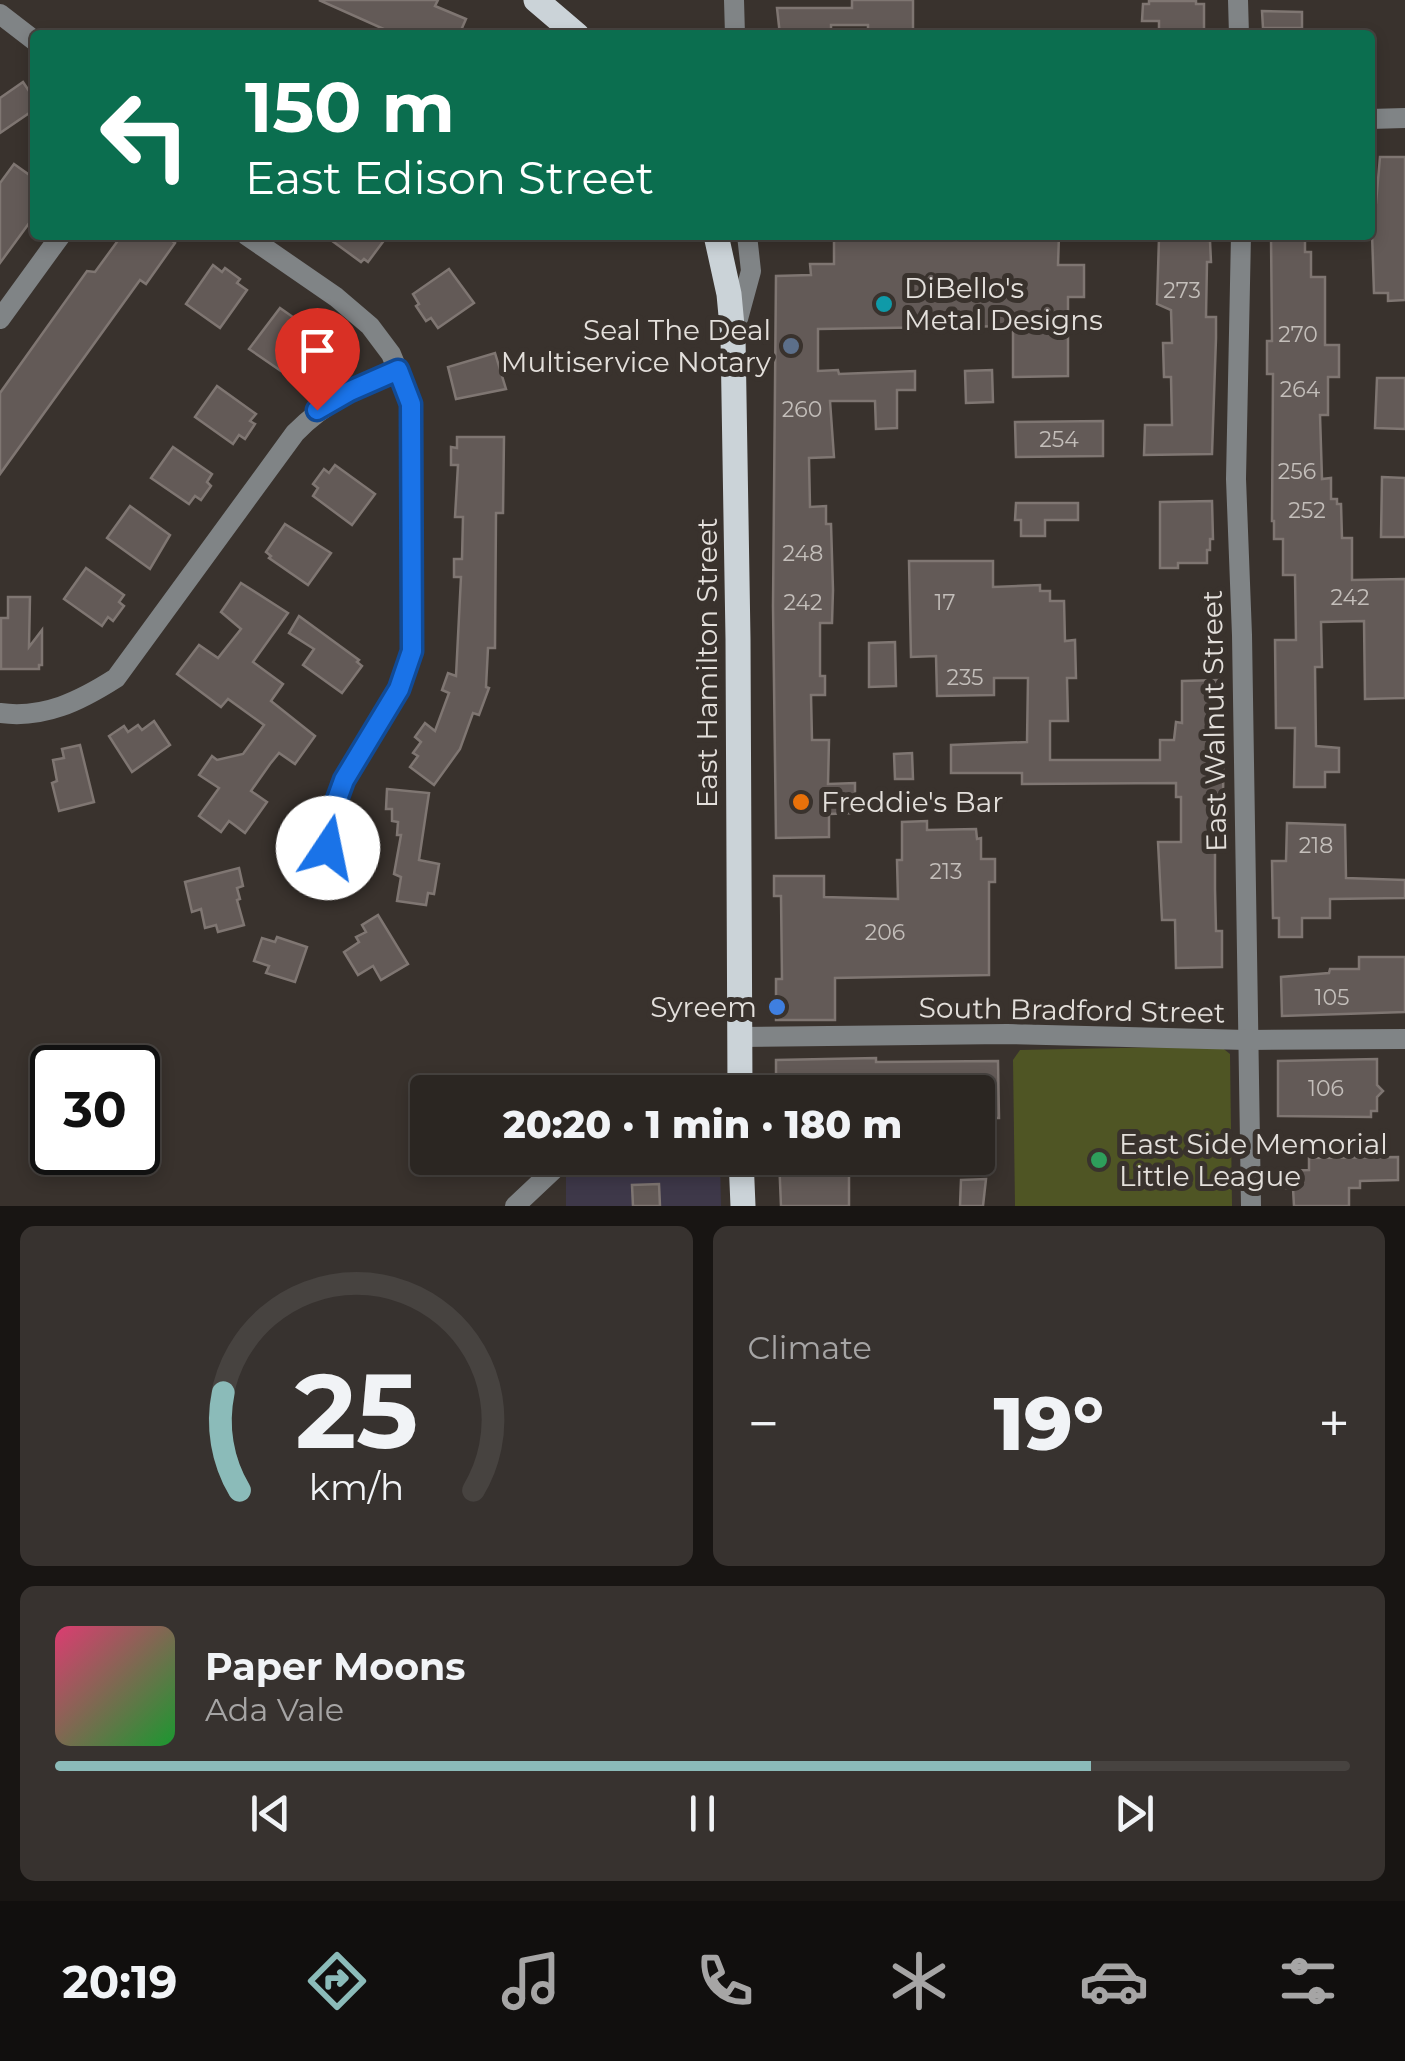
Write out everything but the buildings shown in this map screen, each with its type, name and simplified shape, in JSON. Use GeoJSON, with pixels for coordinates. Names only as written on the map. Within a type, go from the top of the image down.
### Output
{"type":"FeatureCollection","features":[{"type":"Feature","properties":{"kind":"main road"},"geometry":{"type":"LineString","coordinates":[[536,0],[572,30]]}},
{"type":"Feature","properties":{"kind":"main road"},"geometry":{"type":"LineString","coordinates":[[717,240],[729,294],[733,337]]}},
{"type":"Feature","properties":{"kind":"main road","name":"East Hamilton Street"},"geometry":{"type":"LineString","coordinates":[[733,337],[739,1075]]}},
{"type":"Feature","properties":{"kind":"main road"},"geometry":{"type":"LineString","coordinates":[[742,1175],[743,1206]]}},
{"type":"Feature","properties":{"kind":"street"},"geometry":{"type":"LineString","coordinates":[[734,0],[735,30]]}},
{"type":"Feature","properties":{"kind":"street"},"geometry":{"type":"LineString","coordinates":[[1238,0],[1239,30]]}},
{"type":"Feature","properties":{"kind":"street"},"geometry":{"type":"LineString","coordinates":[[0,14],[30,37]]}},
{"type":"Feature","properties":{"kind":"street"},"geometry":{"type":"LineString","coordinates":[[1375,119],[1405,118]]}},
{"type":"Feature","properties":{"kind":"street"},"geometry":{"type":"LineString","coordinates":[[0,319],[58,240]]}},
{"type":"Feature","properties":{"kind":"street"},"geometry":{"type":"LineString","coordinates":[[253,240],[336,296],[370,326],[391,354],[411,404],[412,651],[399,689],[344,780],[332,813],[328,848]]}},
{"type":"Feature","properties":{"kind":"street","name":"East Hamilton Street"},"geometry":{"type":"LineString","coordinates":[[733,337],[752,271],[748,240]]}},
{"type":"Feature","properties":{"kind":"street","name":"East Walnut Street"},"geometry":{"type":"LineString","coordinates":[[1241,240],[1236,480],[1251,1206]]}},
{"type":"Feature","properties":{"kind":"street"},"geometry":{"type":"LineString","coordinates":[[0,713],[38,713],[80,701],[116,678],[295,433],[317,410],[398,370]]}},
{"type":"Feature","properties":{"kind":"street","name":"South Bradford Street"},"geometry":{"type":"LineString","coordinates":[[738,1037],[1008,1034],[1405,1039]]}},
{"type":"Feature","properties":{"kind":"street"},"geometry":{"type":"LineString","coordinates":[[515,1206],[548,1175]]}},
{"type":"Feature","properties":{"kind":"shaded area"},"geometry":{"type":"Polygon","coordinates":[[[566,1175],[720,1175],[721,1206],[566,1206],[566,1175]]]}},
{"type":"Feature","properties":{"kind":"green space"},"geometry":{"type":"Polygon","coordinates":[[[1220,1046],[1230,1054],[1232,1206],[1015,1206],[1013,1060],[1020,1050],[1220,1046]]]}},
{"type":"Feature","properties":{"kind":"place","name":"DiBello's Metal Designs"},"geometry":{"type":"Point","coordinates":[884,304]}},
{"type":"Feature","properties":{"kind":"place","name":"Seal The Deal Multiservice Notary"},"geometry":{"type":"Point","coordinates":[791,346]}},
{"type":"Feature","properties":{"kind":"place","name":"Freddie's Bar"},"geometry":{"type":"Point","coordinates":[801,802]}},
{"type":"Feature","properties":{"kind":"place","name":"Syreem"},"geometry":{"type":"Point","coordinates":[777,1007]}},
{"type":"Feature","properties":{"kind":"place","name":"East Side Memorial Little League"},"geometry":{"type":"Point","coordinates":[1099,1160]}},
{"type":"Feature","properties":{"kind":"route"},"geometry":{"type":"LineString","coordinates":[[317,410],[398,370],[411,404],[412,651],[399,689],[344,780],[332,813],[328,848]]}}]}
